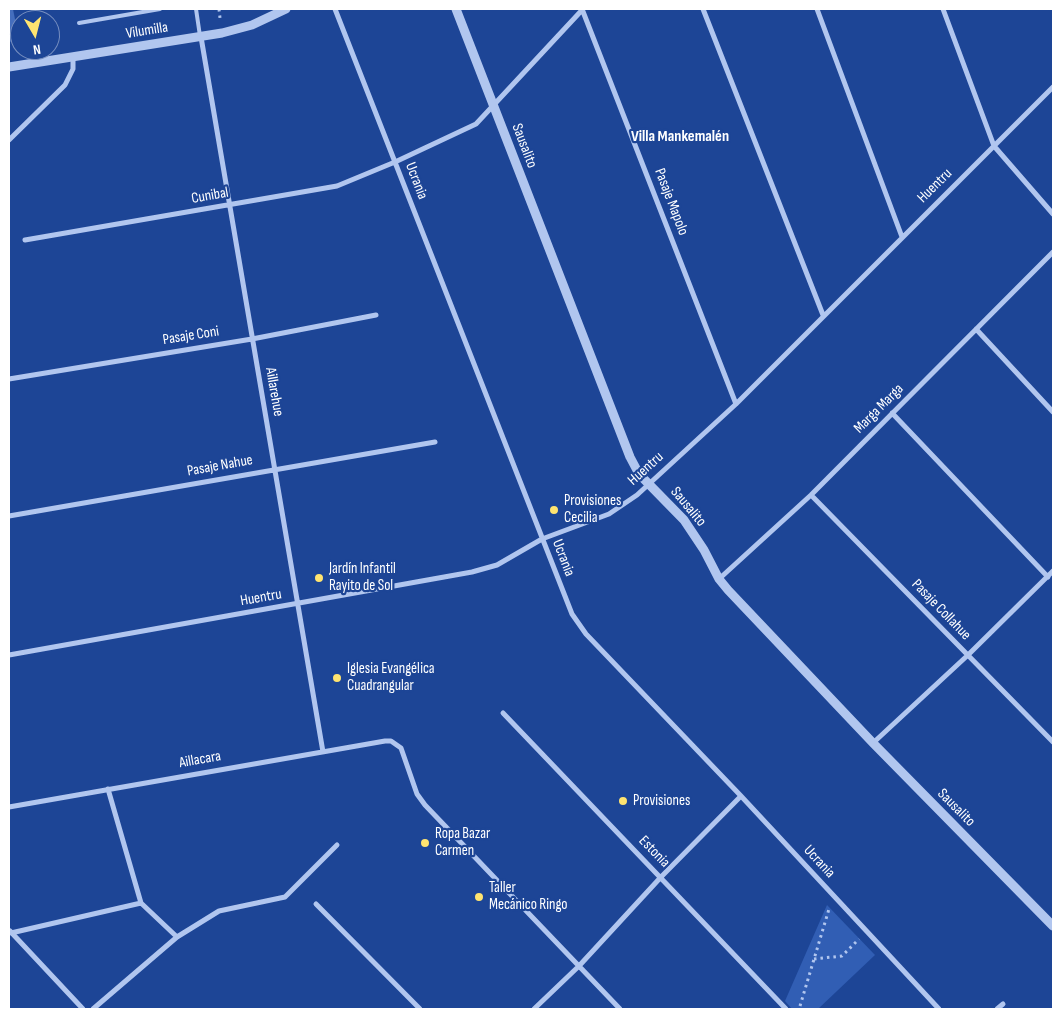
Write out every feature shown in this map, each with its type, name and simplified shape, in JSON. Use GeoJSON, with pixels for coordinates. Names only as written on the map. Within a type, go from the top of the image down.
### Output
{"type":"FeatureCollection","features":[{"type":"Feature","properties":{"kind":"street","name":"Vilumilla"},"geometry":{"type":"LineString","coordinates":[[9,67],[231,31],[252,25],[286,9]]}},
{"type":"Feature","properties":{"kind":"street","name":"Ucrania"},"geometry":{"type":"LineString","coordinates":[[335,9],[572,614],[582,629],[741,796],[939,1009]]}},
{"type":"Feature","properties":{"kind":"street","name":"Sausalito"},"geometry":{"type":"LineString","coordinates":[[456,9],[630,457],[639,474],[684,520],[704,550],[719,579],[873,743],[1053,926]]}},
{"type":"Feature","properties":{"kind":"street","name":"Cunibal"},"geometry":{"type":"LineString","coordinates":[[25,240],[337,186],[395,162],[476,124],[583,9]]}},
{"type":"Feature","properties":{"kind":"street","name":"Pasaje Mapolo"},"geometry":{"type":"LineString","coordinates":[[583,9],[736,404]]}},
{"type":"Feature","properties":{"kind":"street"},"geometry":{"type":"LineString","coordinates":[[703,9],[823,315]]}},
{"type":"Feature","properties":{"kind":"street"},"geometry":{"type":"LineString","coordinates":[[817,9],[902,237]]}},
{"type":"Feature","properties":{"kind":"street"},"geometry":{"type":"LineString","coordinates":[[942,9],[994,146],[1053,214]]}},
{"type":"Feature","properties":{"kind":"street","name":"Aillarehue"},"geometry":{"type":"LineString","coordinates":[[200,37],[323,752]]}},
{"type":"Feature","properties":{"kind":"street"},"geometry":{"type":"LineString","coordinates":[[9,140],[65,85],[73,69],[73,57]]}},
{"type":"Feature","properties":{"kind":"street","name":"Huentru"},"geometry":{"type":"LineString","coordinates":[[9,655],[487,569],[542,539],[609,514],[624,505],[649,485],[736,404],[1053,87]]}},
{"type":"Feature","properties":{"kind":"street","name":"Marga Marga"},"geometry":{"type":"LineString","coordinates":[[719,579],[811,495],[1053,252]]}},
{"type":"Feature","properties":{"kind":"street","name":"Pasaje Coni"},"geometry":{"type":"LineString","coordinates":[[9,379],[252,339],[376,315]]}},
{"type":"Feature","properties":{"kind":"street"},"geometry":{"type":"LineString","coordinates":[[976,329],[1053,412]]}},
{"type":"Feature","properties":{"kind":"street"},"geometry":{"type":"LineString","coordinates":[[892,413],[1048,577]]}},
{"type":"Feature","properties":{"kind":"street","name":"Pasaje Nahue"},"geometry":{"type":"LineString","coordinates":[[9,516],[435,442]]}},
{"type":"Feature","properties":{"kind":"street","name":"Pasaje Collahue"},"geometry":{"type":"LineString","coordinates":[[811,495],[1053,742]]}},
{"type":"Feature","properties":{"kind":"street"},"geometry":{"type":"LineString","coordinates":[[873,743],[968,655],[1053,571]]}},
{"type":"Feature","properties":{"kind":"street","name":"Estonia"},"geometry":{"type":"LineString","coordinates":[[503,712],[786,1009]]}},
{"type":"Feature","properties":{"kind":"street","name":"Aillacara"},"geometry":{"type":"LineString","coordinates":[[9,807],[385,741],[396,744],[403,754],[417,794],[426,805],[579,966]]}},
{"type":"Feature","properties":{"kind":"street"},"geometry":{"type":"LineString","coordinates":[[108,789],[141,903],[177,937]]}},
{"type":"Feature","properties":{"kind":"street"},"geometry":{"type":"LineString","coordinates":[[534,1009],[579,966],[661,877],[741,796]]}},
{"type":"Feature","properties":{"kind":"street"},"geometry":{"type":"LineString","coordinates":[[93,1009],[177,937],[219,911],[285,897],[337,845]]}},
{"type":"Feature","properties":{"kind":"street"},"geometry":{"type":"LineString","coordinates":[[10,932],[141,903]]}},
{"type":"Feature","properties":{"kind":"street"},"geometry":{"type":"LineString","coordinates":[[316,904],[420,1009]]}},
{"type":"Feature","properties":{"kind":"street"},"geometry":{"type":"LineString","coordinates":[[10,932],[83,1009]]}},
{"type":"Feature","properties":{"kind":"street"},"geometry":{"type":"LineString","coordinates":[[579,966],[620,1009]]}},
{"type":"Feature","properties":{"kind":"street"},"geometry":{"type":"LineString","coordinates":[[998,1009],[1003,1004]]}},
{"type":"Feature","properties":{"kind":"lane"},"geometry":{"type":"LineString","coordinates":[[79,23],[160,9]]}},
{"type":"Feature","properties":{"kind":"lane"},"geometry":{"type":"LineString","coordinates":[[196,9],[200,37]]}},
{"type":"Feature","properties":{"kind":"path"},"geometry":{"type":"LineString","coordinates":[[799,1009],[833,896]]}},
{"type":"Feature","properties":{"kind":"path"},"geometry":{"type":"LineString","coordinates":[[814,959],[842,956],[867,932]]}},
{"type":"Feature","properties":{"kind":"shaded area"},"geometry":{"type":"Polygon","coordinates":[[[827,905],[875,955],[818,1009],[792,1009],[785,1001],[827,905]]]}},
{"type":"Feature","properties":{"kind":"building"},"geometry":{"type":"Polygon","coordinates":[[[9,9],[13,9],[10,10],[9,42],[9,9]]]}},
{"type":"Feature","properties":{"kind":"place","name":"Provisiones Cecilia"},"geometry":{"type":"Point","coordinates":[554,510]}},
{"type":"Feature","properties":{"kind":"place","name":"Jardín Infantil Rayito de Sol"},"geometry":{"type":"Point","coordinates":[319,578]}},
{"type":"Feature","properties":{"kind":"place","name":"Iglesia Evangélica Cuadrangular"},"geometry":{"type":"Point","coordinates":[337,678]}},
{"type":"Feature","properties":{"kind":"place","name":"Provisiones"},"geometry":{"type":"Point","coordinates":[623,801]}},
{"type":"Feature","properties":{"kind":"place","name":"Ropa Bazar Carmen"},"geometry":{"type":"Point","coordinates":[425,843]}},
{"type":"Feature","properties":{"kind":"place","name":"Taller Mecánico Ringo"},"geometry":{"type":"Point","coordinates":[479,897]}},
{"type":"Feature","properties":{"kind":"district","name":"Villa Mankemalén"},"geometry":{"type":"Point","coordinates":[680,137]}}]}
